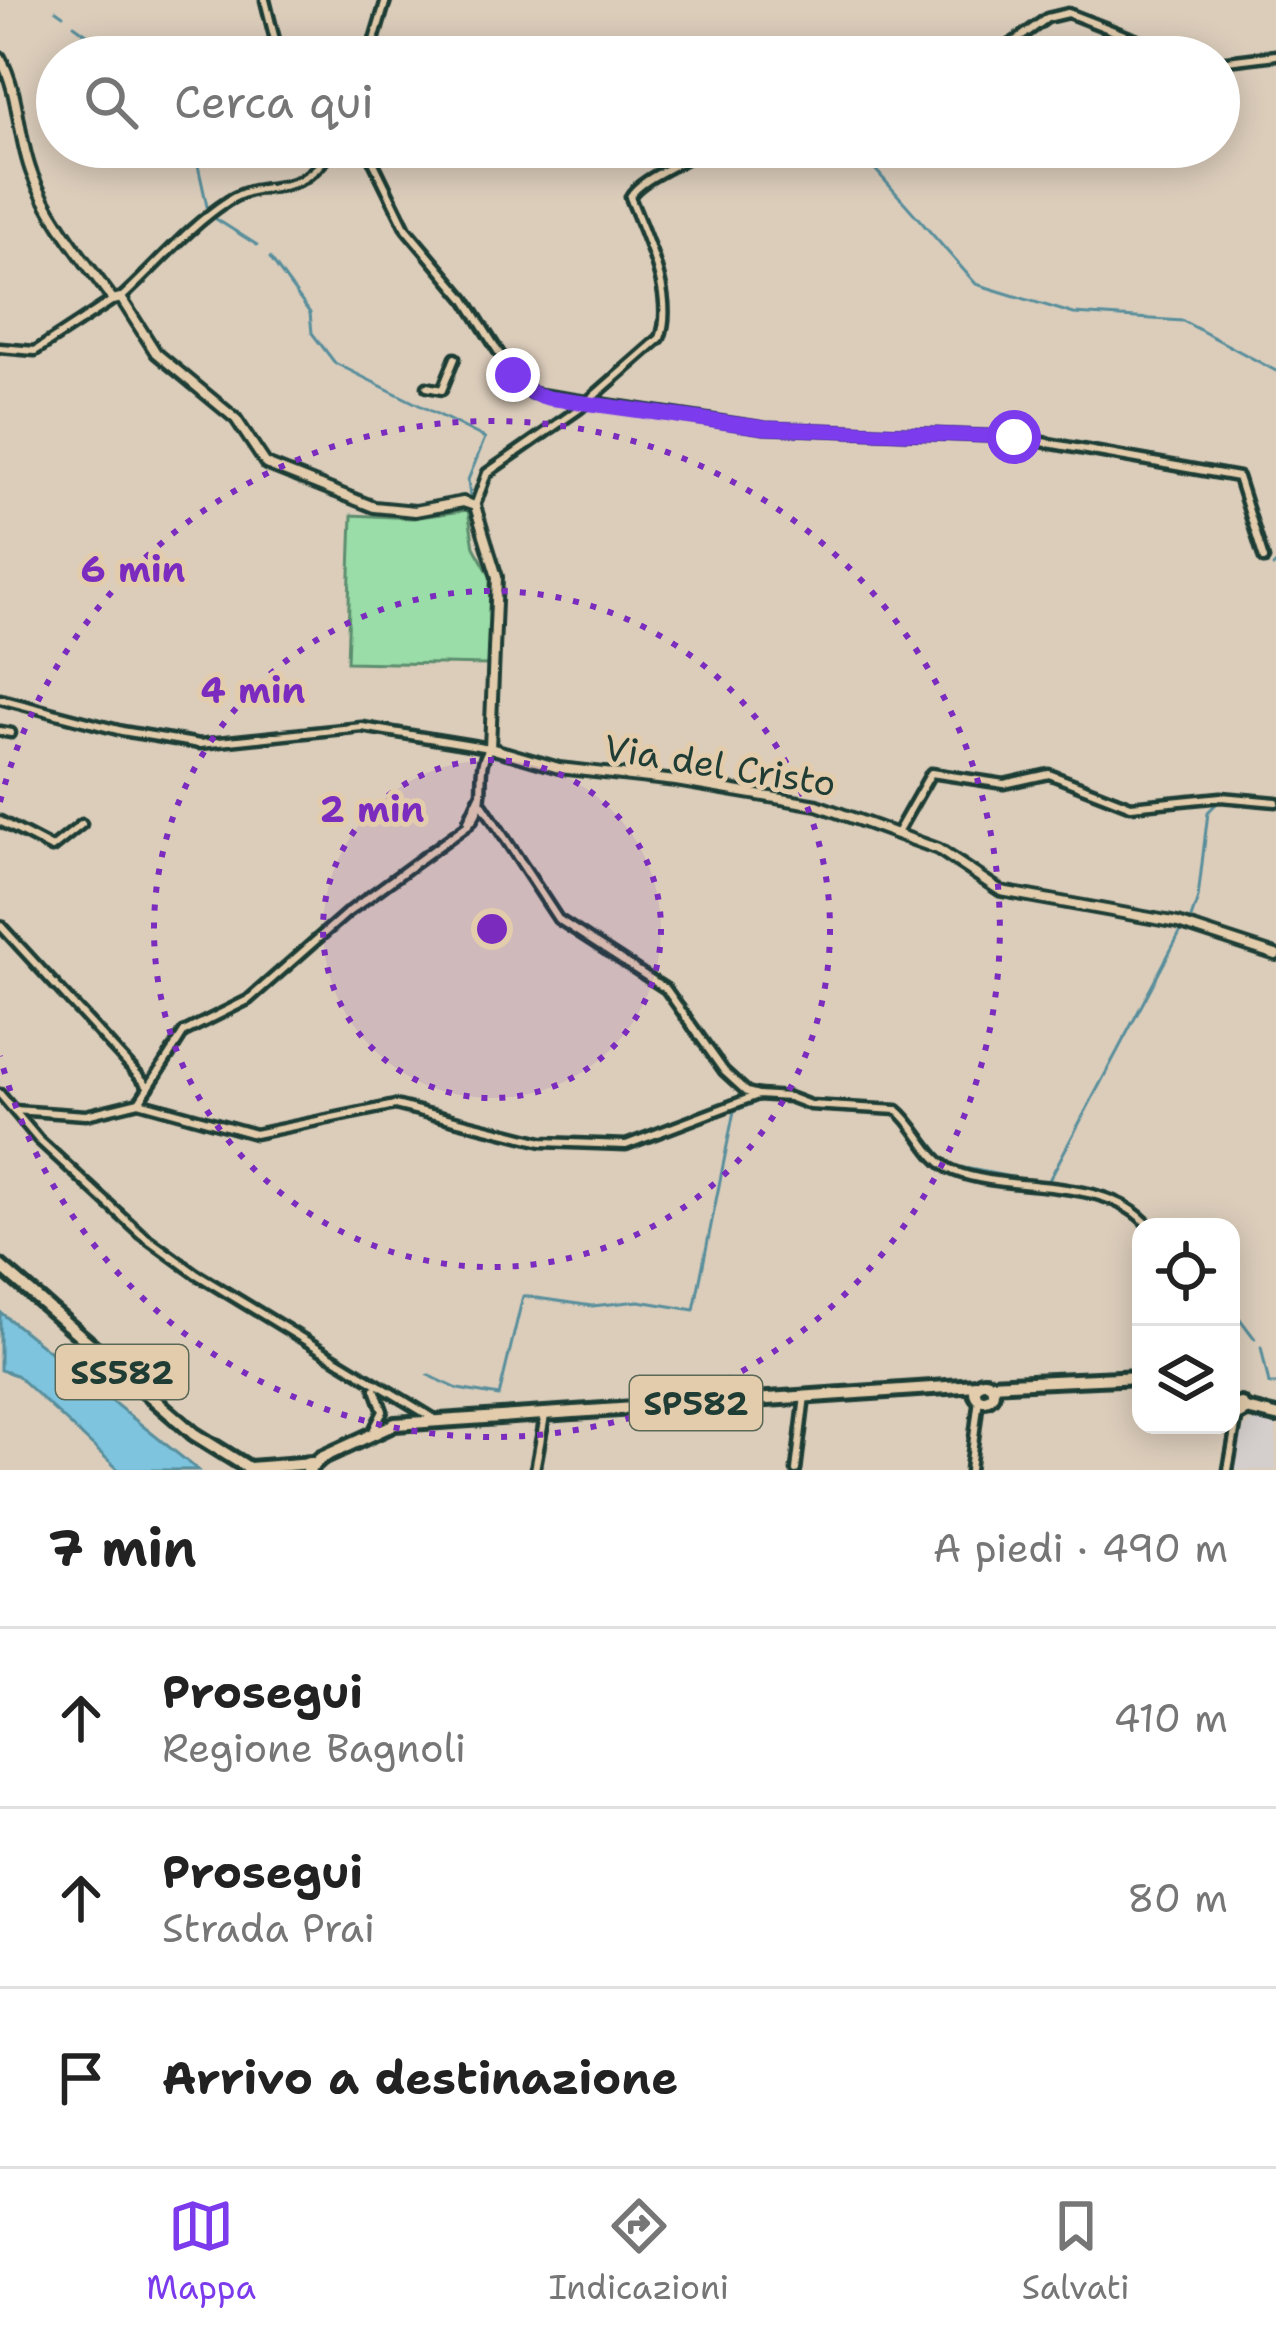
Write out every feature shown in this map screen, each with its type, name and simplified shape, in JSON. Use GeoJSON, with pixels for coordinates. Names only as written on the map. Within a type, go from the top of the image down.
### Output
{"type":"FeatureCollection","features":[{"type":"Feature","properties":{"kind":"main road","name":"SS582"},"geometry":{"type":"LineString","coordinates":[[0,1266],[194,1434],[251,1469],[268,1468]]}},
{"type":"Feature","properties":{"kind":"main road","name":"SP582"},"geometry":{"type":"LineString","coordinates":[[295,1468],[312,1466],[395,1424],[436,1419],[955,1386],[983,1391],[1011,1383],[1132,1377]]}},
{"type":"Feature","properties":{"kind":"main road"},"geometry":{"type":"LineString","coordinates":[[1240,1408],[1276,1415]]}},
{"type":"Feature","properties":{"kind":"main road"},"geometry":{"type":"LineString","coordinates":[[268,1468],[295,1468]]}},
{"type":"Feature","properties":{"kind":"street"},"geometry":{"type":"LineString","coordinates":[[265,0],[274,36]]}},
{"type":"Feature","properties":{"kind":"street"},"geometry":{"type":"LineString","coordinates":[[376,36],[386,0]]}},
{"type":"Feature","properties":{"kind":"street"},"geometry":{"type":"LineString","coordinates":[[1022,36],[1047,18],[1068,13],[1127,36]]}},
{"type":"Feature","properties":{"kind":"street"},"geometry":{"type":"LineString","coordinates":[[1240,60],[1276,56]]}},
{"type":"Feature","properties":{"kind":"street"},"geometry":{"type":"LineString","coordinates":[[0,57],[14,88],[33,175],[156,353],[236,419],[266,464],[374,507],[415,511],[463,502],[475,506]]}},
{"type":"Feature","properties":{"kind":"street"},"geometry":{"type":"LineString","coordinates":[[0,348],[35,351],[117,299],[226,202],[292,185],[317,168]]}},
{"type":"Feature","properties":{"kind":"street"},"geometry":{"type":"LineString","coordinates":[[376,168],[406,229],[465,299],[513,375],[532,393],[765,428],[1028,439],[1238,477],[1264,559]]}},
{"type":"Feature","properties":{"kind":"street"},"geometry":{"type":"LineString","coordinates":[[669,168],[633,189],[630,197],[651,253],[664,327],[660,338],[532,445],[487,473],[475,506],[496,577],[490,748],[483,757],[483,805],[558,919],[666,989],[724,1071],[747,1092],[788,1096],[810,1106],[898,1110],[936,1158],[958,1173],[1113,1203],[1136,1218]]}},
{"type":"Feature","properties":{"kind":"street"},"geometry":{"type":"LineString","coordinates":[[427,387],[442,390],[454,358]]}},
{"type":"Feature","properties":{"kind":"street"},"geometry":{"type":"LineString","coordinates":[[0,699],[122,731],[200,744],[335,728],[379,729],[490,748]]}},
{"type":"Feature","properties":{"kind":"street"},"geometry":{"type":"LineString","coordinates":[[0,731],[11,734]]}},
{"type":"Feature","properties":{"kind":"street","name":"Via del Cristo"},"geometry":{"type":"LineString","coordinates":[[490,748],[559,768],[818,805],[938,849],[1001,891],[1178,923],[1276,955]]}},
{"type":"Feature","properties":{"kind":"street"},"geometry":{"type":"LineString","coordinates":[[897,833],[931,772],[1004,784],[1049,774],[1131,806],[1221,797],[1276,802]]}},
{"type":"Feature","properties":{"kind":"street"},"geometry":{"type":"LineString","coordinates":[[462,829],[480,798],[483,779]]}},
{"type":"Feature","properties":{"kind":"street"},"geometry":{"type":"LineString","coordinates":[[139,1102],[184,1032],[263,988],[347,913],[462,829],[483,805]]}},
{"type":"Feature","properties":{"kind":"street"},"geometry":{"type":"LineString","coordinates":[[0,821],[52,848],[82,824]]}},
{"type":"Feature","properties":{"kind":"street"},"geometry":{"type":"LineString","coordinates":[[0,925],[149,1087]]}},
{"type":"Feature","properties":{"kind":"street"},"geometry":{"type":"LineString","coordinates":[[0,1094],[141,1234],[392,1397],[436,1419]]}},
{"type":"Feature","properties":{"kind":"street"},"geometry":{"type":"LineString","coordinates":[[14,1110],[86,1115],[139,1102],[255,1133],[395,1105],[542,1142],[602,1148],[707,1119],[758,1095]]}},
{"type":"Feature","properties":{"kind":"street"},"geometry":{"type":"LineString","coordinates":[[372,1432],[383,1411],[374,1385]]}},
{"type":"Feature","properties":{"kind":"street"},"geometry":{"type":"LineString","coordinates":[[970,1470],[983,1391]]}},
{"type":"Feature","properties":{"kind":"street"},"geometry":{"type":"LineString","coordinates":[[796,1470],[805,1396]]}},
{"type":"Feature","properties":{"kind":"street"},"geometry":{"type":"LineString","coordinates":[[392,1397],[395,1424]]}},
{"type":"Feature","properties":{"kind":"street"},"geometry":{"type":"LineString","coordinates":[[535,1470],[547,1412]]}},
{"type":"Feature","properties":{"kind":"street"},"geometry":{"type":"LineString","coordinates":[[1228,1470],[1234,1434]]}},
{"type":"Feature","properties":{"kind":"shaded area"},"geometry":{"type":"Polygon","coordinates":[[[1257,1417],[1276,1421],[1276,1470],[1235,1470],[1241,1431],[1257,1417]]]}},
{"type":"Feature","properties":{"kind":"green space"},"geometry":{"type":"Polygon","coordinates":[[[468,510],[474,547],[492,579],[488,665],[347,662],[352,515],[413,518],[468,510]]]}},
{"type":"Feature","properties":{"kind":"water"},"geometry":{"type":"Polygon","coordinates":[[[0,1312],[198,1470],[119,1470],[16,1375],[0,1370],[0,1312]]]}},
{"type":"Feature","properties":{"kind":"waterway"},"geometry":{"type":"LineString","coordinates":[[56,10],[63,15]]}},
{"type":"Feature","properties":{"kind":"waterway"},"geometry":{"type":"LineString","coordinates":[[74,25],[89,36]]}},
{"type":"Feature","properties":{"kind":"waterway"},"geometry":{"type":"LineString","coordinates":[[199,168],[208,211]]}},
{"type":"Feature","properties":{"kind":"waterway"},"geometry":{"type":"LineString","coordinates":[[874,168],[976,284],[1074,314],[1183,321],[1276,371]]}},
{"type":"Feature","properties":{"kind":"waterway"},"geometry":{"type":"LineString","coordinates":[[216,219],[257,245]]}},
{"type":"Feature","properties":{"kind":"waterway"},"geometry":{"type":"LineString","coordinates":[[270,258],[310,313],[312,333],[335,363],[485,438],[468,480],[470,496]]}},
{"type":"Feature","properties":{"kind":"waterway"},"geometry":{"type":"LineString","coordinates":[[1273,567],[1276,564]]}},
{"type":"Feature","properties":{"kind":"waterway"},"geometry":{"type":"LineString","coordinates":[[491,756],[542,767]]}},
{"type":"Feature","properties":{"kind":"waterway"},"geometry":{"type":"LineString","coordinates":[[771,801],[815,809]]}},
{"type":"Feature","properties":{"kind":"waterway"},"geometry":{"type":"LineString","coordinates":[[1190,921],[1198,898],[1208,812],[1218,802],[1244,802]]}},
{"type":"Feature","properties":{"kind":"waterway"},"geometry":{"type":"LineString","coordinates":[[1250,803],[1276,806]]}},
{"type":"Feature","properties":{"kind":"waterway"},"geometry":{"type":"LineString","coordinates":[[952,862],[983,884]]}},
{"type":"Feature","properties":{"kind":"waterway"},"geometry":{"type":"LineString","coordinates":[[1114,915],[1182,928]]}},
{"type":"Feature","properties":{"kind":"waterway"},"geometry":{"type":"LineString","coordinates":[[823,1103],[896,1106],[906,1111],[949,1165],[1047,1184],[1182,929]]}},
{"type":"Feature","properties":{"kind":"waterway"},"geometry":{"type":"LineString","coordinates":[[428,1375],[458,1389],[499,1396],[523,1296],[592,1306],[639,1301],[694,1310],[734,1111],[766,1098]]}},
{"type":"Feature","properties":{"kind":"waterway"},"geometry":{"type":"LineString","coordinates":[[1124,1203],[1143,1218]]}},
{"type":"Feature","properties":{"kind":"waterway"},"geometry":{"type":"LineString","coordinates":[[1240,1319],[1255,1339]]}},
{"type":"Feature","properties":{"kind":"waterway"},"geometry":{"type":"LineString","coordinates":[[1261,1347],[1269,1384],[1276,1384]]}},
{"type":"Feature","properties":{"kind":"route"},"geometry":{"type":"LineString","coordinates":[[513,375],[532,393],[548,398],[739,425],[1014,437]]}}]}
